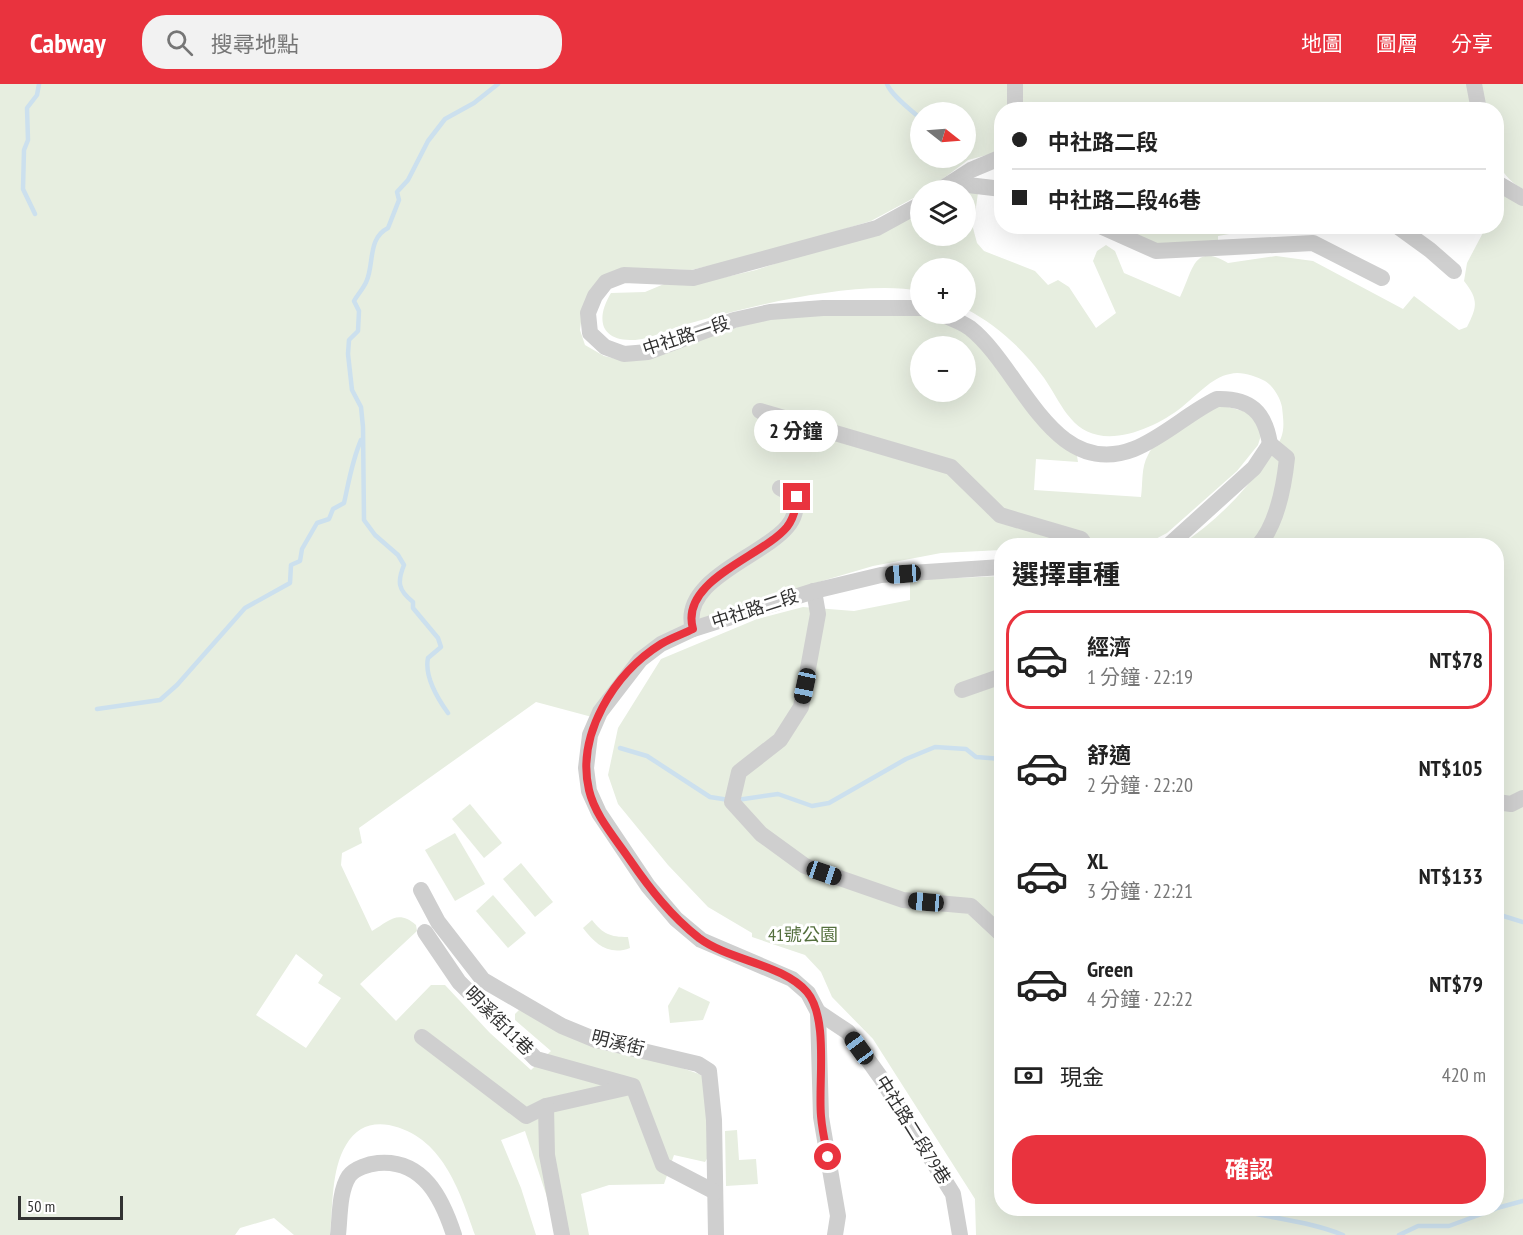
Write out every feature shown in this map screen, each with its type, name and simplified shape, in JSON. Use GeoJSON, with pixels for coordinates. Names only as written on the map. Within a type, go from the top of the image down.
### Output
{"type":"FeatureCollection","features":[{"type":"Feature","properties":{"kind":"street"},"geometry":{"type":"LineString","coordinates":[[1015,84],[1016,102]]}},
{"type":"Feature","properties":{"kind":"street"},"geometry":{"type":"LineString","coordinates":[[1474,84],[1477,102]]}},
{"type":"Feature","properties":{"kind":"street"},"geometry":{"type":"LineString","coordinates":[[956,180],[971,170],[994,160]]}},
{"type":"Feature","properties":{"kind":"street"},"geometry":{"type":"LineString","coordinates":[[1504,187],[1523,198]]}},
{"type":"Feature","properties":{"kind":"street"},"geometry":{"type":"LineString","coordinates":[[976,188],[994,189]]}},
{"type":"Feature","properties":{"kind":"street","name":"中社路一段"},"geometry":{"type":"LineString","coordinates":[[910,210],[877,228],[693,278],[624,275],[606,282],[595,296],[588,313],[590,333],[604,347],[624,354],[648,352],[734,320],[770,312],[824,308],[910,308]]}},
{"type":"Feature","properties":{"kind":"street"},"geometry":{"type":"LineString","coordinates":[[1118,234],[1156,251],[1313,243],[1382,278]]}},
{"type":"Feature","properties":{"kind":"street"},"geometry":{"type":"LineString","coordinates":[[1408,234],[1454,271]]}},
{"type":"Feature","properties":{"kind":"street"},"geometry":{"type":"LineString","coordinates":[[963,324],[970,327],[1000,360],[1036,409],[1063,440],[1086,452],[1109,454],[1133,449],[1217,399],[1231,399],[1247,404],[1261,415],[1267,426],[1270,444],[1287,458],[1284,484],[1264,538]]}},
{"type":"Feature","properties":{"kind":"street"},"geometry":{"type":"LineString","coordinates":[[760,411],[951,467],[1000,515],[1078,538]]}},
{"type":"Feature","properties":{"kind":"street"},"geometry":{"type":"LineString","coordinates":[[1176,538],[1254,468],[1270,444]]}},
{"type":"Feature","properties":{"kind":"street"},"geometry":{"type":"LineString","coordinates":[[693,629],[690,618],[696,598],[735,564],[786,528],[796,513],[797,497],[780,488]]}},
{"type":"Feature","properties":{"kind":"street","name":"中社路二段"},"geometry":{"type":"LineString","coordinates":[[818,1012],[808,993],[792,979],[701,939],[676,919],[648,886],[598,813],[589,791],[586,768],[589,743],[600,712],[640,660],[661,644],[693,629],[814,591],[881,575],[994,568]]}},
{"type":"Feature","properties":{"kind":"street"},"geometry":{"type":"LineString","coordinates":[[814,591],[818,614],[801,707],[780,740],[739,772],[732,802],[761,834],[805,866],[903,900],[972,906],[994,927]]}},
{"type":"Feature","properties":{"kind":"street"},"geometry":{"type":"LineString","coordinates":[[962,690],[994,679]]}},
{"type":"Feature","properties":{"kind":"street"},"geometry":{"type":"LineString","coordinates":[[1504,803],[1511,804],[1523,798]]}},
{"type":"Feature","properties":{"kind":"street","name":"明溪街"},"geometry":{"type":"LineString","coordinates":[[420,890],[438,922],[483,980],[562,1026],[596,1040],[698,1064],[709,1071],[714,1120],[716,1235]]}},
{"type":"Feature","properties":{"kind":"street","name":"明溪街11巷"},"geometry":{"type":"LineString","coordinates":[[426,932],[459,982],[537,1059],[633,1086]]}},
{"type":"Feature","properties":{"kind":"street"},"geometry":{"type":"LineString","coordinates":[[818,1012],[821,1117],[838,1216],[836,1235]]}},
{"type":"Feature","properties":{"kind":"street","name":"中社路二段79巷"},"geometry":{"type":"LineString","coordinates":[[818,1012],[848,1032],[881,1078],[953,1194],[960,1235]]}},
{"type":"Feature","properties":{"kind":"street"},"geometry":{"type":"LineString","coordinates":[[422,1036],[526,1116],[546,1106],[633,1086],[663,1165],[715,1192]]}},
{"type":"Feature","properties":{"kind":"street"},"geometry":{"type":"LineString","coordinates":[[546,1106],[547,1155],[562,1235]]}},
{"type":"Feature","properties":{"kind":"street"},"geometry":{"type":"LineString","coordinates":[[338,1235],[344,1191],[349,1176],[371,1164],[391,1162],[407,1166],[427,1182],[446,1210],[454,1235]]}},
{"type":"Feature","properties":{"kind":"green space"},"geometry":{"type":"Polygon","coordinates":[[[0,84],[1523,84],[1523,189],[1512,182],[1504,172],[1504,102],[994,102],[994,153],[976,158],[976,102],[910,102],[910,168],[957,168],[941,180],[910,180],[910,200],[871,221],[764,253],[691,270],[625,268],[582,314],[580,330],[585,345],[604,356],[621,360],[762,320],[797,316],[910,314],[910,324],[953,324],[969,331],[973,336],[910,336],[910,402],[976,402],[976,339],[1077,456],[1078,462],[1036,459],[1034,490],[1141,497],[1144,465],[1153,448],[1169,433],[1217,404],[1254,414],[1262,432],[1258,445],[1237,471],[1167,533],[1157,538],[994,538],[994,550],[941,553],[873,566],[822,581],[683,630],[592,717],[536,702],[359,828],[362,843],[342,853],[341,865],[372,931],[389,920],[399,917],[410,920],[416,925],[417,931],[360,984],[396,1021],[431,985],[445,985],[490,1033],[531,1070],[551,1051],[515,1020],[515,1014],[519,1010],[699,1074],[706,1079],[708,1157],[705,1162],[674,1155],[664,1184],[609,1185],[581,1194],[589,1235],[557,1235],[525,1131],[501,1140],[521,1188],[536,1235],[475,1235],[455,1183],[435,1153],[423,1140],[407,1131],[389,1125],[376,1124],[354,1134],[341,1155],[334,1188],[330,1235],[294,1235],[274,1218],[240,1228],[235,1235],[0,1235],[0,84]],[[296,954],[256,1015],[306,1048],[341,998],[318,983],[323,975],[296,954]]]}},
{"type":"Feature","properties":{"kind":"green space","name":"41號公園"},"geometry":{"type":"Polygon","coordinates":[[[1504,196],[1523,203],[1523,1235],[976,1235],[975,1199],[873,1039],[832,997],[821,972],[805,955],[752,937],[752,933],[708,907],[668,865],[618,804],[608,775],[618,728],[661,659],[757,619],[803,607],[854,611],[910,600],[910,580],[994,576],[994,1216],[1504,1216],[1504,538],[1190,538],[1216,518],[1237,497],[1278,444],[1282,434],[1283,419],[1281,403],[1273,389],[1265,381],[1252,376],[1239,373],[1230,374],[1210,383],[1182,407],[1142,430],[1119,436],[1087,432],[1071,419],[1047,382],[1025,355],[997,329],[976,315],[976,258],[910,258],[910,290],[867,289],[804,296],[713,317],[637,340],[619,339],[606,331],[603,325],[602,318],[606,302],[611,293],[645,292],[664,284],[691,285],[756,270],[825,247],[910,212],[910,246],[976,246],[976,239],[984,251],[1035,271],[1048,285],[1058,280],[1069,287],[1096,328],[1116,313],[1093,261],[1097,251],[1106,245],[1115,251],[1124,273],[1180,297],[1192,269],[1201,258],[1216,257],[1228,263],[1276,256],[1313,261],[1403,309],[1414,296],[1459,330],[1467,327],[1475,304],[1472,293],[1464,281],[1467,263],[1482,234],[1504,234],[1504,196]]]}},
{"type":"Feature","properties":{"kind":"green space"},"geometry":{"type":"Polygon","coordinates":[[[1130,234],[1229,234],[1218,236],[1218,244],[1166,247],[1130,234]]]}},
{"type":"Feature","properties":{"kind":"green space"},"geometry":{"type":"Polygon","coordinates":[[[470,804],[502,843],[484,858],[452,819],[470,804]]]}},
{"type":"Feature","properties":{"kind":"green space"},"geometry":{"type":"Polygon","coordinates":[[[455,833],[485,884],[455,901],[425,850],[455,833]]]}},
{"type":"Feature","properties":{"kind":"green space"},"geometry":{"type":"Polygon","coordinates":[[[521,863],[553,902],[535,917],[503,879],[521,863]]]}},
{"type":"Feature","properties":{"kind":"green space"},"geometry":{"type":"Polygon","coordinates":[[[493,895],[526,933],[508,948],[476,911],[493,895]]]}},
{"type":"Feature","properties":{"kind":"green space"},"geometry":{"type":"Polygon","coordinates":[[[592,920],[607,934],[628,937],[630,948],[609,949],[592,939],[583,928],[592,920]]]}},
{"type":"Feature","properties":{"kind":"green space"},"geometry":{"type":"Polygon","coordinates":[[[679,987],[710,1002],[703,1020],[670,1023],[668,1006],[679,987]]]}},
{"type":"Feature","properties":{"kind":"green space"},"geometry":{"type":"Polygon","coordinates":[[[737,1130],[739,1160],[756,1159],[758,1184],[726,1186],[725,1131],[737,1130]]]}},
{"type":"Feature","properties":{"kind":"waterway"},"geometry":{"type":"LineString","coordinates":[[35,214],[23,189],[24,150],[28,140],[27,108],[37,95],[39,84]]}},
{"type":"Feature","properties":{"kind":"waterway"},"geometry":{"type":"LineString","coordinates":[[448,713],[436,694],[428,673],[428,658],[441,647],[438,638],[413,608],[413,602],[402,590],[400,576],[404,565],[398,555],[375,535],[364,520],[363,427],[361,407],[352,390],[348,354],[349,340],[358,331],[359,311],[354,301],[367,280],[374,244],[382,232],[388,228],[399,200],[397,192],[408,180],[428,141],[445,119],[474,103],[498,84]]}},
{"type":"Feature","properties":{"kind":"waterway"},"geometry":{"type":"LineString","coordinates":[[887,84],[897,98],[910,109]]}},
{"type":"Feature","properties":{"kind":"waterway"},"geometry":{"type":"LineString","coordinates":[[97,709],[160,700],[177,685],[245,608],[290,583],[291,565],[300,561],[302,549],[317,523],[329,519],[333,509],[344,503],[361,440]]}},
{"type":"Feature","properties":{"kind":"waterway"},"geometry":{"type":"LineString","coordinates":[[737,800],[778,794],[812,806],[829,803],[906,759],[935,747],[966,749],[976,757],[994,758]]}},
{"type":"Feature","properties":{"kind":"waterway"},"geometry":{"type":"LineString","coordinates":[[620,748],[647,756],[710,797],[729,800]]}},
{"type":"Feature","properties":{"kind":"waterway"},"geometry":{"type":"LineString","coordinates":[[1504,916],[1523,922]]}},
{"type":"Feature","properties":{"kind":"waterway"},"geometry":{"type":"LineString","coordinates":[[1504,1206],[1523,1201]]}},
{"type":"Feature","properties":{"kind":"waterway"},"geometry":{"type":"LineString","coordinates":[[1269,1216],[1317,1226],[1343,1235]]}},
{"type":"Feature","properties":{"kind":"waterway"},"geometry":{"type":"LineString","coordinates":[[1399,1235],[1418,1226],[1449,1226],[1476,1216]]}},
{"type":"Feature","properties":{"kind":"route"},"geometry":{"type":"LineString","coordinates":[[797,497],[796,513],[786,528],[735,564],[696,598],[690,618],[693,629],[661,644],[640,660],[620,683],[600,712],[590,735],[586,768],[589,791],[598,813],[648,886],[676,919],[701,939],[792,979],[808,993],[818,1012],[821,1117],[828,1157]]}}]}
